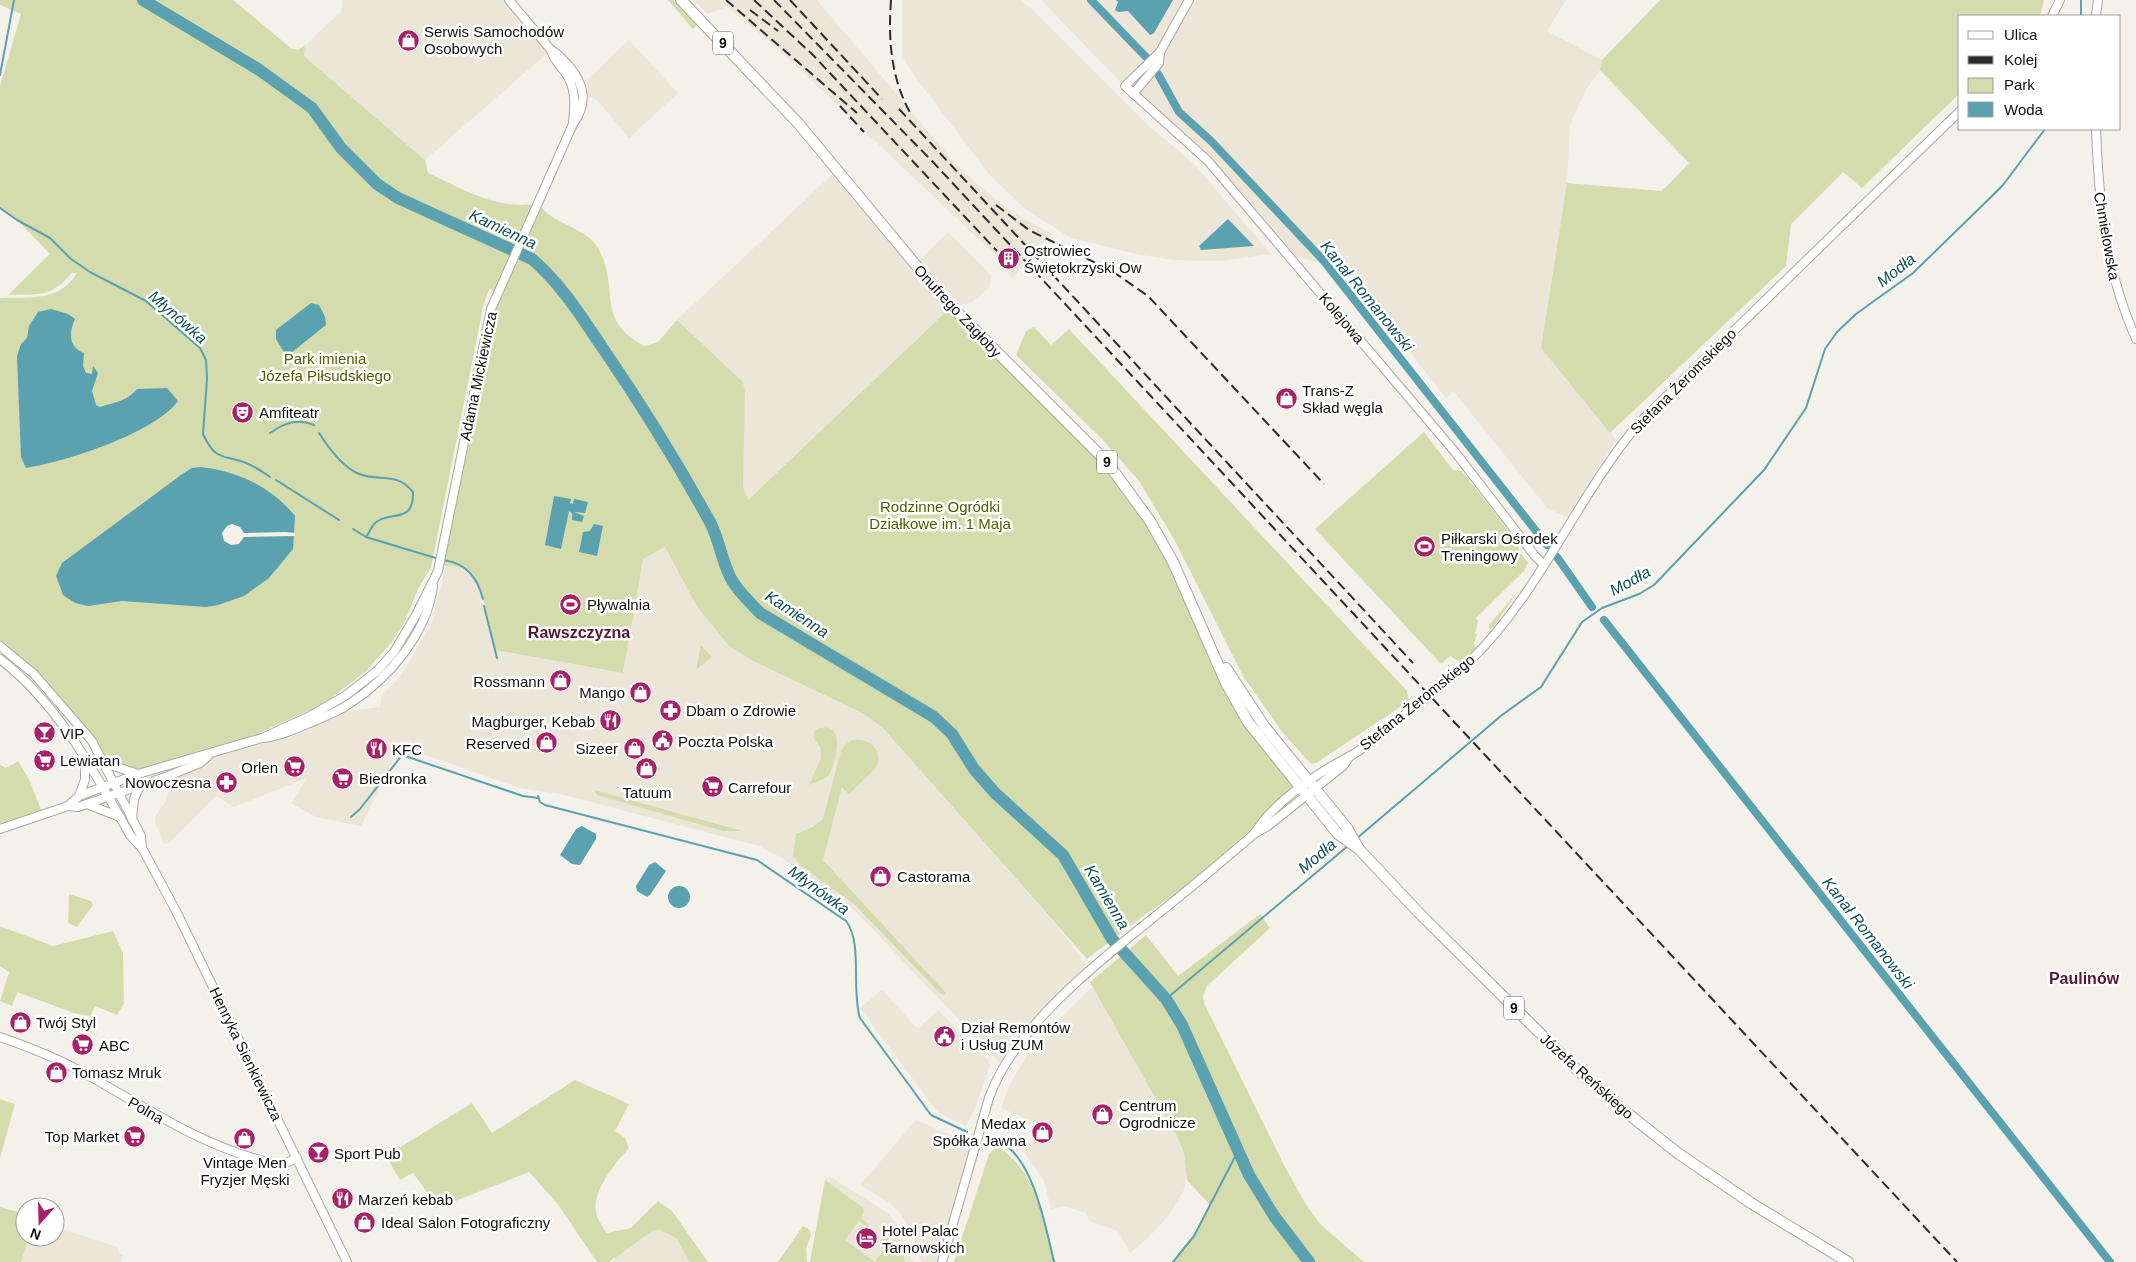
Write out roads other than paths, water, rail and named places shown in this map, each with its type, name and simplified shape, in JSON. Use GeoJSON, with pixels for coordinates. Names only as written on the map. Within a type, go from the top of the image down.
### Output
{"type":"FeatureCollection","features":[{"type":"Feature","properties":{"kind":"main road","name":"Onufrego Zagłoby"},"geometry":{"type":"LineString","coordinates":[[680,0],[798,123],[944,299],[1108,462],[1138,502],[1162,542],[1208,639],[1226,683],[1248,722],[1302,792]]}},
{"type":"Feature","properties":{"kind":"main road","name":"Onufrego Zagłoby"},"geometry":{"type":"LineString","coordinates":[[1208,639],[1252,710],[1311,785]]}},
{"type":"Feature","properties":{"kind":"main road","name":"Józefa Reńskiego"},"geometry":{"type":"LineString","coordinates":[[1311,785],[1347,828],[1359,849]]}},
{"type":"Feature","properties":{"kind":"main road","name":"Józefa Reńskiego"},"geometry":{"type":"LineString","coordinates":[[1302,792],[1338,834],[1359,849],[1427,921],[1552,1046],[1611,1100],[1650,1132],[1712,1177],[1848,1262]]}},
{"type":"Feature","properties":{"kind":"street"},"geometry":{"type":"LineString","coordinates":[[509,0],[551,50]]}},
{"type":"Feature","properties":{"kind":"street"},"geometry":{"type":"LineString","coordinates":[[1133,94],[1158,62],[1160,52],[1189,0]]}},
{"type":"Feature","properties":{"kind":"street"},"geometry":{"type":"LineString","coordinates":[[2052,15],[2060,0]]}},
{"type":"Feature","properties":{"kind":"street"},"geometry":{"type":"LineString","coordinates":[[2096,15],[2098,0]]}},
{"type":"Feature","properties":{"kind":"street","name":"Adama Mickiewicza"},"geometry":{"type":"LineString","coordinates":[[551,50],[553,57],[570,79],[574,93],[573,124]]}},
{"type":"Feature","properties":{"kind":"street","name":"Adama Mickiewicza"},"geometry":{"type":"LineString","coordinates":[[0,829],[68,806],[79,796],[138,774],[262,738],[334,703],[377,671],[400,643],[434,582],[439,565],[487,322],[533,213],[573,124],[581,112],[584,94],[581,83],[557,53],[551,50]]}},
{"type":"Feature","properties":{"kind":"street","name":"Kolejowa"},"geometry":{"type":"LineString","coordinates":[[1160,52],[1125,86],[1208,161],[1450,446],[1543,564]]}},
{"type":"Feature","properties":{"kind":"street","name":"Stefana Żeromskiego"},"geometry":{"type":"LineString","coordinates":[[942,1262],[985,1111],[998,1075],[1014,1051],[1039,1021],[1100,963],[1254,834],[1262,821],[1311,785],[1343,766],[1350,756],[1434,692],[1472,660],[1507,618],[1617,451],[1640,422],[1958,114]]}},
{"type":"Feature","properties":{"kind":"street","name":"Chmielowska"},"geometry":{"type":"LineString","coordinates":[[2096,130],[2098,186],[2106,246],[2115,285],[2136,339]]}},
{"type":"Feature","properties":{"kind":"street","name":"Henryka Sienkiewicza"},"geometry":{"type":"LineString","coordinates":[[0,646],[34,674],[62,703],[92,741],[141,836],[142,848]]}},
{"type":"Feature","properties":{"kind":"street","name":"Henryka Sienkiewicza"},"geometry":{"type":"LineString","coordinates":[[0,659],[40,696],[70,733],[130,835],[142,848],[176,911],[347,1262]]}},
{"type":"Feature","properties":{"kind":"street","name":"Adama Mickiewicza"},"geometry":{"type":"LineString","coordinates":[[68,806],[78,807],[168,776],[200,763],[209,754]]}},
{"type":"Feature","properties":{"kind":"street"},"geometry":{"type":"LineString","coordinates":[[79,796],[85,780],[85,757]]}},
{"type":"Feature","properties":{"kind":"street"},"geometry":{"type":"LineString","coordinates":[[104,763],[138,774]]}},
{"type":"Feature","properties":{"kind":"street"},"geometry":{"type":"LineString","coordinates":[[164,766],[168,776]]}},
{"type":"Feature","properties":{"kind":"street"},"geometry":{"type":"LineString","coordinates":[[132,819],[134,800],[140,786]]}},
{"type":"Feature","properties":{"kind":"street"},"geometry":{"type":"LineString","coordinates":[[87,804],[121,818]]}},
{"type":"Feature","properties":{"kind":"street","name":"Polna"},"geometry":{"type":"LineString","coordinates":[[0,1036],[67,1064],[199,1138],[272,1163],[284,1164],[297,1158]]}},
{"type":"Feature","properties":{"kind":"water"},"geometry":{"type":"Polygon","coordinates":[[[1116,0],[1173,0],[1154,33],[1150,35],[1128,11],[1118,12],[1115,10],[1118,2],[1116,0]]]}},
{"type":"Feature","properties":{"kind":"water"},"geometry":{"type":"Polygon","coordinates":[[[1228,219],[1254,246],[1201,250],[1199,246],[1228,219]]]}},
{"type":"Feature","properties":{"kind":"water"},"geometry":{"type":"Polygon","coordinates":[[[311,303],[319,305],[325,317],[326,325],[291,353],[285,354],[276,339],[276,330],[311,303]]]}},
{"type":"Feature","properties":{"kind":"water"},"geometry":{"type":"Polygon","coordinates":[[[51,309],[68,314],[75,319],[71,339],[75,347],[84,353],[83,366],[86,373],[92,374],[93,366],[98,373],[92,391],[96,405],[100,407],[120,401],[129,397],[137,389],[167,388],[178,401],[166,413],[130,435],[63,460],[26,468],[21,457],[17,356],[21,344],[27,338],[29,326],[38,312],[51,309]]]}},
{"type":"Feature","properties":{"kind":"water"},"geometry":{"type":"Polygon","coordinates":[[[201,467],[228,472],[253,482],[276,497],[295,516],[293,549],[269,578],[244,596],[206,607],[122,601],[88,606],[75,603],[63,595],[56,576],[62,563],[181,475],[192,468],[201,467]]]}},
{"type":"Feature","properties":{"kind":"water"},"geometry":{"type":"Polygon","coordinates":[[[554,496],[571,499],[570,503],[573,504],[574,499],[588,502],[585,513],[574,512],[584,516],[582,522],[572,520],[572,513],[569,511],[561,549],[545,545],[554,496]]]}},
{"type":"Feature","properties":{"kind":"water"},"geometry":{"type":"Polygon","coordinates":[[[594,524],[603,526],[597,556],[579,552],[583,532],[590,531],[594,524]]]}},
{"type":"Feature","properties":{"kind":"water"},"geometry":{"type":"Polygon","coordinates":[[[582,826],[596,834],[596,839],[580,865],[572,864],[560,855],[576,829],[582,826]]]}},
{"type":"Feature","properties":{"kind":"water"},"geometry":{"type":"Polygon","coordinates":[[[655,862],[666,871],[647,897],[637,891],[636,886],[649,865],[655,862]]]}},
{"type":"Feature","properties":{"kind":"water"},"geometry":{"type":"Polygon","coordinates":[[[679,886],[687,889],[690,897],[687,905],[679,908],[671,905],[668,897],[671,889],[679,886]]]}},
{"type":"Feature","properties":{"kind":"waterway","name":"Młynówka"},"geometry":{"type":"LineString","coordinates":[[0,75],[14,0]]}},
{"type":"Feature","properties":{"kind":"waterway","name":"Kamienna"},"geometry":{"type":"LineString","coordinates":[[143,0],[258,69],[312,108],[341,148],[377,184],[398,198],[532,259],[552,279],[586,324],[672,455],[710,522],[728,572],[742,594],[760,613],[934,717],[952,734],[974,769],[995,793],[1063,855],[1112,939],[1166,999],[1182,1025],[1249,1175],[1274,1216],[1309,1262]]}},
{"type":"Feature","properties":{"kind":"waterway","name":"Kanał Romanowski"},"geometry":{"type":"LineString","coordinates":[[1091,0],[1146,57]]}},
{"type":"Feature","properties":{"kind":"waterway","name":"Modła"},"geometry":{"type":"LineString","coordinates":[[2081,0],[2081,15]]}},
{"type":"Feature","properties":{"kind":"waterway","name":"Kanał Romanowski"},"geometry":{"type":"LineString","coordinates":[[1158,74],[1179,112],[1211,141],[1323,260],[1547,545]]}},
{"type":"Feature","properties":{"kind":"waterway","name":"Modła"},"geometry":{"type":"LineString","coordinates":[[1356,839],[1502,715],[1541,687],[1582,622],[1602,608],[1639,594],[1654,585],[1764,470],[1806,408],[1825,349],[1837,332],[1856,314],[1913,273],[1991,197],[2003,185],[2044,130]]}},
{"type":"Feature","properties":{"kind":"waterway","name":"Młynówka"},"geometry":{"type":"LineString","coordinates":[[0,208],[17,220],[50,238],[71,259],[90,272],[146,301],[200,348],[206,360],[207,379],[203,434],[216,453],[249,464],[270,477]]}},
{"type":"Feature","properties":{"kind":"waterway"},"geometry":{"type":"LineString","coordinates":[[270,433],[280,427],[296,422],[314,425]]}},
{"type":"Feature","properties":{"kind":"waterway"},"geometry":{"type":"LineString","coordinates":[[319,433],[336,456],[353,471],[366,476],[400,481],[413,492],[412,502],[405,513],[381,519],[375,523],[366,537]]}},
{"type":"Feature","properties":{"kind":"waterway","name":"Młynówka"},"geometry":{"type":"LineString","coordinates":[[276,480],[339,520]]}},
{"type":"Feature","properties":{"kind":"waterway","name":"Młynówka"},"geometry":{"type":"LineString","coordinates":[[353,529],[366,537],[439,559]]}},
{"type":"Feature","properties":{"kind":"waterway","name":"Kanał Romanowski"},"geometry":{"type":"LineString","coordinates":[[1557,557],[1592,607]]}},
{"type":"Feature","properties":{"kind":"waterway","name":"Młynówka"},"geometry":{"type":"LineString","coordinates":[[444,560],[465,568],[478,584],[483,599]]}},
{"type":"Feature","properties":{"kind":"waterway","name":"Młynówka"},"geometry":{"type":"LineString","coordinates":[[484,606],[497,658]]}},
{"type":"Feature","properties":{"kind":"waterway","name":"Kanał Romanowski"},"geometry":{"type":"LineString","coordinates":[[1604,620],[2110,1262]]}},
{"type":"Feature","properties":{"kind":"waterway"},"geometry":{"type":"LineString","coordinates":[[351,817],[360,809],[402,755],[523,796],[538,798]]}},
{"type":"Feature","properties":{"kind":"waterway","name":"Młynówka"},"geometry":{"type":"LineString","coordinates":[[538,796],[540,802],[545,805],[757,860],[846,921],[851,930],[856,954],[856,994],[860,1018],[931,1115],[967,1132]]}},
{"type":"Feature","properties":{"kind":"waterway","name":"Modła"},"geometry":{"type":"LineString","coordinates":[[1166,999],[1349,845]]}},
{"type":"Feature","properties":{"kind":"waterway","name":"Młynówka"},"geometry":{"type":"LineString","coordinates":[[996,1140],[1009,1148],[1020,1160],[1029,1176],[1042,1212],[1054,1262]]}},
{"type":"Feature","properties":{"kind":"waterway"},"geometry":{"type":"LineString","coordinates":[[1173,1262],[1194,1236],[1238,1151]]}},
{"type":"Feature","properties":{"kind":"railway"},"geometry":{"type":"LineString","coordinates":[[726,0],[857,113]]}},
{"type":"Feature","properties":{"kind":"railway"},"geometry":{"type":"LineString","coordinates":[[754,0],[813,55],[997,251]]}},
{"type":"Feature","properties":{"kind":"railway"},"geometry":{"type":"LineString","coordinates":[[774,0],[932,161],[1957,1262]]}},
{"type":"Feature","properties":{"kind":"railway"},"geometry":{"type":"LineString","coordinates":[[790,0],[882,99]]}},
{"type":"Feature","properties":{"kind":"railway"},"geometry":{"type":"LineString","coordinates":[[891,0],[892,60],[899,88],[912,116]]}},
{"type":"Feature","properties":{"kind":"railway"},"geometry":{"type":"LineString","coordinates":[[750,10],[778,31]]}},
{"type":"Feature","properties":{"kind":"railway"},"geometry":{"type":"LineString","coordinates":[[840,106],[864,132]]}},
{"type":"Feature","properties":{"kind":"railway"},"geometry":{"type":"LineString","coordinates":[[899,109],[1413,663]]}},
{"type":"Feature","properties":{"kind":"railway"},"geometry":{"type":"LineString","coordinates":[[996,205],[1029,230],[1112,271],[1148,296],[1324,484]]}},
{"type":"Feature","properties":{"kind":"place","name":"Serwis Samochodów Osobowych"},"geometry":{"type":"Point","coordinates":[408,40]}},
{"type":"Feature","properties":{"kind":"place","name":"Ostrowiec Świętokrzyski Ow"},"geometry":{"type":"Point","coordinates":[1008,259]}},
{"type":"Feature","properties":{"kind":"place","name":"Trans-Z Skład węgla"},"geometry":{"type":"Point","coordinates":[1286,399]}},
{"type":"Feature","properties":{"kind":"place","name":"Amfiteatr"},"geometry":{"type":"Point","coordinates":[243,412]}},
{"type":"Feature","properties":{"kind":"place","name":"Piłkarski Ośrodek Treningowy"},"geometry":{"type":"Point","coordinates":[1425,547]}},
{"type":"Feature","properties":{"kind":"place","name":"Pływalnia"},"geometry":{"type":"Point","coordinates":[571,604]}},
{"type":"Feature","properties":{"kind":"place","name":"Rossmann"},"geometry":{"type":"Point","coordinates":[561,681]}},
{"type":"Feature","properties":{"kind":"place","name":"Mango"},"geometry":{"type":"Point","coordinates":[641,692]}},
{"type":"Feature","properties":{"kind":"place","name":"Dbam o Zdrowie"},"geometry":{"type":"Point","coordinates":[670,710]}},
{"type":"Feature","properties":{"kind":"place","name":"Magburger, Kebab"},"geometry":{"type":"Point","coordinates":[611,721]}},
{"type":"Feature","properties":{"kind":"place","name":"VIP"},"geometry":{"type":"Point","coordinates":[44,733]}},
{"type":"Feature","properties":{"kind":"place","name":"Poczta Polska"},"geometry":{"type":"Point","coordinates":[662,741]}},
{"type":"Feature","properties":{"kind":"place","name":"Reserved"},"geometry":{"type":"Point","coordinates":[546,743]}},
{"type":"Feature","properties":{"kind":"place","name":"Sizeer"},"geometry":{"type":"Point","coordinates":[634,748]}},
{"type":"Feature","properties":{"kind":"place","name":"KFC"},"geometry":{"type":"Point","coordinates":[376,749]}},
{"type":"Feature","properties":{"kind":"place","name":"Lewiatan"},"geometry":{"type":"Point","coordinates":[44,760]}},
{"type":"Feature","properties":{"kind":"place","name":"Orlen"},"geometry":{"type":"Point","coordinates":[294,767]}},
{"type":"Feature","properties":{"kind":"place","name":"Tatuum"},"geometry":{"type":"Point","coordinates":[647,769]}},
{"type":"Feature","properties":{"kind":"place","name":"Biedronka"},"geometry":{"type":"Point","coordinates":[343,778]}},
{"type":"Feature","properties":{"kind":"place","name":"Nowoczesna"},"geometry":{"type":"Point","coordinates":[227,782]}},
{"type":"Feature","properties":{"kind":"place","name":"Carrefour"},"geometry":{"type":"Point","coordinates":[712,787]}},
{"type":"Feature","properties":{"kind":"place","name":"Castorama"},"geometry":{"type":"Point","coordinates":[881,876]}},
{"type":"Feature","properties":{"kind":"place","name":"Twój Styl"},"geometry":{"type":"Point","coordinates":[20,1022]}},
{"type":"Feature","properties":{"kind":"place","name":"Dział Remontów i Usług ZUM"},"geometry":{"type":"Point","coordinates":[945,1036]}},
{"type":"Feature","properties":{"kind":"place","name":"ABC"},"geometry":{"type":"Point","coordinates":[83,1045]}},
{"type":"Feature","properties":{"kind":"place","name":"Tomasz Mruk"},"geometry":{"type":"Point","coordinates":[56,1072]}},
{"type":"Feature","properties":{"kind":"place","name":"Centrum Ogrodnicze"},"geometry":{"type":"Point","coordinates":[1103,1114]}},
{"type":"Feature","properties":{"kind":"place","name":"Medax Spółka Jawna"},"geometry":{"type":"Point","coordinates":[1042,1132]}},
{"type":"Feature","properties":{"kind":"place","name":"Top Market"},"geometry":{"type":"Point","coordinates":[135,1136]}},
{"type":"Feature","properties":{"kind":"place","name":"Vintage Men Fryzjer Męski"},"geometry":{"type":"Point","coordinates":[245,1139]}},
{"type":"Feature","properties":{"kind":"place","name":"Sport Pub"},"geometry":{"type":"Point","coordinates":[318,1153]}},
{"type":"Feature","properties":{"kind":"place","name":"Marzeń kebab"},"geometry":{"type":"Point","coordinates":[342,1199]}},
{"type":"Feature","properties":{"kind":"place","name":"Ideal Salon Fotograficzny"},"geometry":{"type":"Point","coordinates":[365,1222]}},
{"type":"Feature","properties":{"kind":"place","name":"Hotel Palac Tarnowskich"},"geometry":{"type":"Point","coordinates":[866,1239]}},
{"type":"Feature","properties":{"kind":"district","name":"Rawszczyzna"},"geometry":{"type":"Point","coordinates":[579,632]}},
{"type":"Feature","properties":{"kind":"district","name":"Paulinów"},"geometry":{"type":"Point","coordinates":[2084,978]}},
{"type":"Feature","properties":{"kind":"park label","name":"Park imienia Józefa Piłsudskiego"},"geometry":{"type":"Point","coordinates":[325,366]}},
{"type":"Feature","properties":{"kind":"park label","name":"Rodzinne Ogródki Działkowe im. 1 Maja"},"geometry":{"type":"Point","coordinates":[940,514]}}]}
